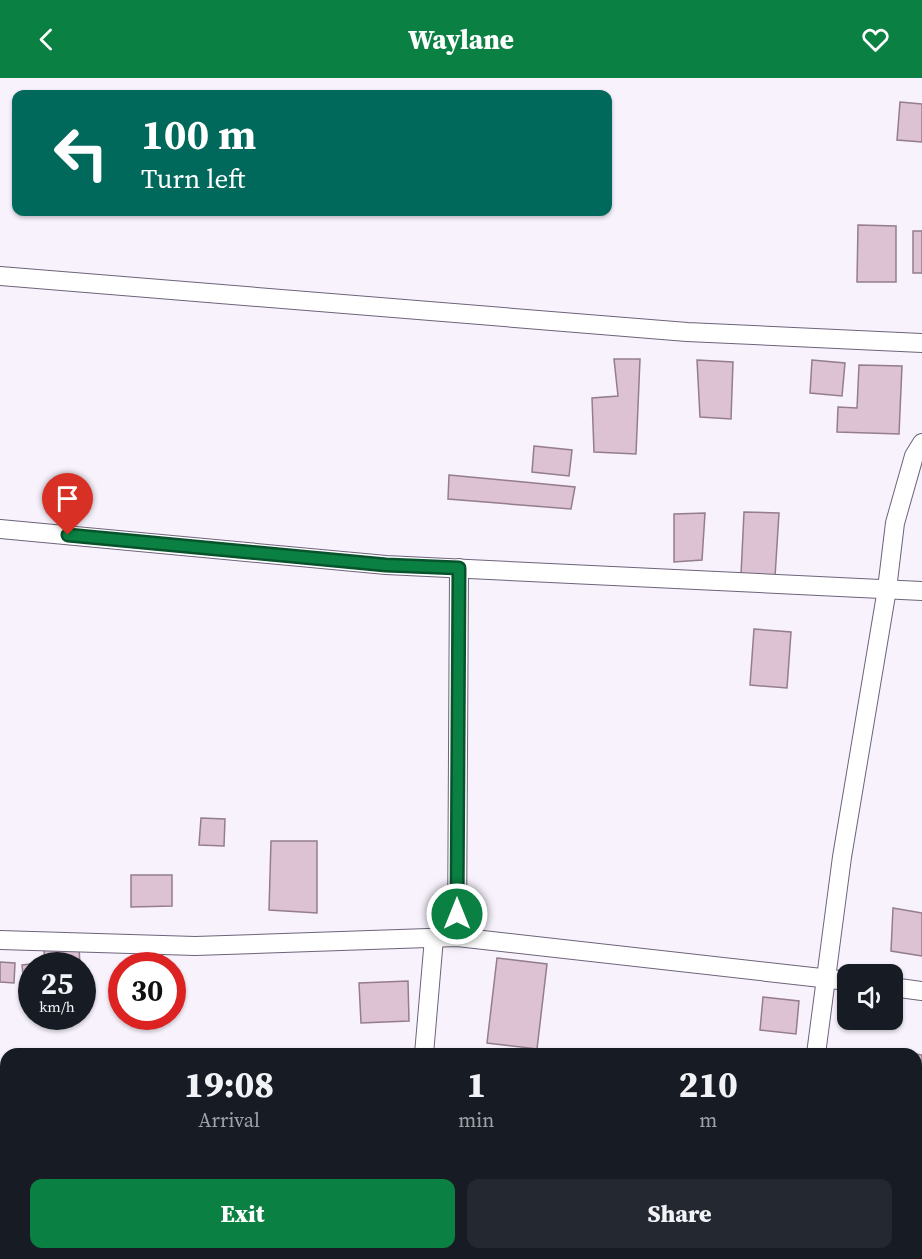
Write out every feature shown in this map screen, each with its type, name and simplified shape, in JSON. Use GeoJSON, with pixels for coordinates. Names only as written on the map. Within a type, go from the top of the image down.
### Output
{"type":"FeatureCollection","features":[{"type":"Feature","properties":{"kind":"street"},"geometry":{"type":"LineString","coordinates":[[0,276],[687,332],[922,343]]}},
{"type":"Feature","properties":{"kind":"street"},"geometry":{"type":"LineString","coordinates":[[817,1048],[842,857],[887,589],[895,523],[914,456],[922,443]]}},
{"type":"Feature","properties":{"kind":"street"},"geometry":{"type":"LineString","coordinates":[[0,529],[386,565],[922,591]]}},
{"type":"Feature","properties":{"kind":"street"},"geometry":{"type":"LineString","coordinates":[[457,938],[459,568]]}},
{"type":"Feature","properties":{"kind":"street"},"geometry":{"type":"LineString","coordinates":[[425,1048],[434,938]]}},
{"type":"Feature","properties":{"kind":"street"},"geometry":{"type":"LineString","coordinates":[[0,940],[195,946],[457,938],[837,980]]}},
{"type":"Feature","properties":{"kind":"street"},"geometry":{"type":"LineString","coordinates":[[903,988],[922,991]]}},
{"type":"Feature","properties":{"kind":"building"},"geometry":{"type":"Polygon","coordinates":[[[900,102],[922,104],[922,142],[897,140],[900,102]]]}},
{"type":"Feature","properties":{"kind":"building"},"geometry":{"type":"Polygon","coordinates":[[[858,225],[896,226],[896,282],[857,282],[858,225]]]}},
{"type":"Feature","properties":{"kind":"building"},"geometry":{"type":"Polygon","coordinates":[[[913,231],[922,231],[922,273],[913,273],[913,231]]]}},
{"type":"Feature","properties":{"kind":"building"},"geometry":{"type":"Polygon","coordinates":[[[614,359],[640,359],[636,454],[594,452],[592,398],[618,396],[614,359]]]}},
{"type":"Feature","properties":{"kind":"building"},"geometry":{"type":"Polygon","coordinates":[[[697,360],[733,362],[731,419],[700,417],[697,360]]]}},
{"type":"Feature","properties":{"kind":"building"},"geometry":{"type":"Polygon","coordinates":[[[812,360],[845,363],[842,396],[810,393],[812,360]]]}},
{"type":"Feature","properties":{"kind":"building"},"geometry":{"type":"Polygon","coordinates":[[[859,365],[902,366],[899,434],[837,432],[838,407],[857,408],[859,365]]]}},
{"type":"Feature","properties":{"kind":"building"},"geometry":{"type":"Polygon","coordinates":[[[534,446],[572,450],[569,476],[532,472],[534,446]]]}},
{"type":"Feature","properties":{"kind":"building"},"geometry":{"type":"Polygon","coordinates":[[[449,475],[575,487],[571,509],[448,499],[449,475]]]}},
{"type":"Feature","properties":{"kind":"building"},"geometry":{"type":"Polygon","coordinates":[[[744,512],[779,513],[775,577],[741,575],[744,512]]]}},
{"type":"Feature","properties":{"kind":"building"},"geometry":{"type":"Polygon","coordinates":[[[705,513],[702,560],[674,562],[674,514],[705,513]]]}},
{"type":"Feature","properties":{"kind":"building"},"geometry":{"type":"Polygon","coordinates":[[[754,629],[791,632],[787,688],[750,685],[754,629]]]}},
{"type":"Feature","properties":{"kind":"building"},"geometry":{"type":"Polygon","coordinates":[[[201,818],[225,819],[224,846],[199,845],[201,818]]]}},
{"type":"Feature","properties":{"kind":"building"},"geometry":{"type":"Polygon","coordinates":[[[271,841],[317,841],[317,913],[269,910],[271,841]]]}},
{"type":"Feature","properties":{"kind":"building"},"geometry":{"type":"Polygon","coordinates":[[[131,875],[172,875],[172,906],[131,907],[131,875]]]}},
{"type":"Feature","properties":{"kind":"building"},"geometry":{"type":"Polygon","coordinates":[[[893,908],[922,913],[922,956],[891,951],[893,908]]]}},
{"type":"Feature","properties":{"kind":"building"},"geometry":{"type":"Polygon","coordinates":[[[79,946],[79,952],[44,952],[44,949],[79,946]]]}},
{"type":"Feature","properties":{"kind":"building"},"geometry":{"type":"Polygon","coordinates":[[[497,958],[547,964],[537,1048],[487,1043],[497,958]]]}},
{"type":"Feature","properties":{"kind":"building"},"geometry":{"type":"Polygon","coordinates":[[[0,962],[15,963],[14,983],[0,982],[0,962]]]}},
{"type":"Feature","properties":{"kind":"building"},"geometry":{"type":"Polygon","coordinates":[[[408,981],[409,1021],[361,1023],[359,983],[408,981]]]}},
{"type":"Feature","properties":{"kind":"building"},"geometry":{"type":"Polygon","coordinates":[[[763,997],[799,1001],[796,1034],[760,1030],[763,997]]]}},
{"type":"Feature","properties":{"kind":"route"},"geometry":{"type":"LineString","coordinates":[[68,535],[386,565],[459,568],[457,914]]}}]}
